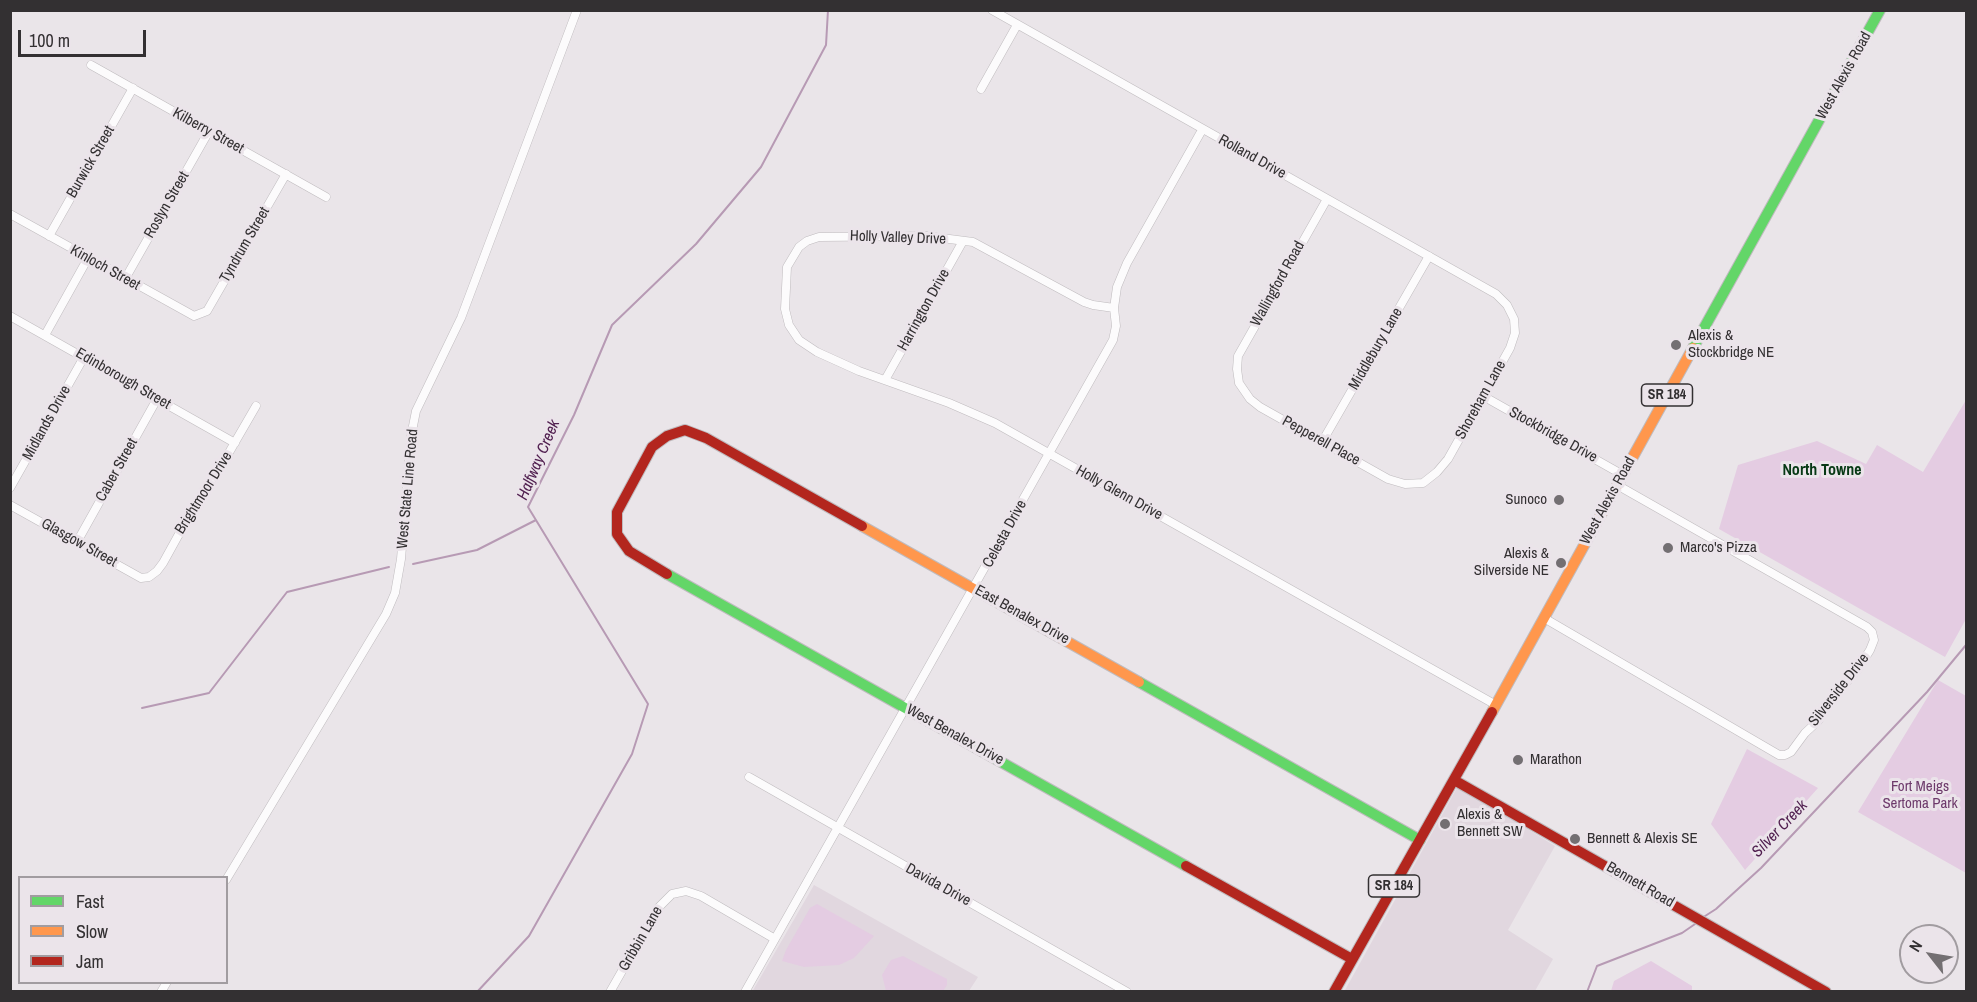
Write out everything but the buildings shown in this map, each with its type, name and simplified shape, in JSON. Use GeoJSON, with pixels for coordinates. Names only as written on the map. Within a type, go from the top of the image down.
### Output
{"type":"FeatureCollection","features":[{"type":"Feature","properties":{"kind":"street","name":"West State Line Road"},"geometry":{"type":"LineString","coordinates":[[228,877],[386,614],[395,593],[401,559],[407,474],[416,411],[461,318],[577,10]]}},
{"type":"Feature","properties":{"kind":"street","name":"Rolland Drive"},"geometry":{"type":"LineString","coordinates":[[992,10],[1496,294],[1508,307]]}},
{"type":"Feature","properties":{"kind":"street","name":"West Alexis Road"},"geometry":{"type":"LineString","coordinates":[[1334,992],[1496,705],[1880,10]]}},
{"type":"Feature","properties":{"kind":"street"},"geometry":{"type":"LineString","coordinates":[[981,89],[1017,25]]}},
{"type":"Feature","properties":{"kind":"street","name":"Kilberry Street"},"geometry":{"type":"LineString","coordinates":[[91,64],[326,196]]}},
{"type":"Feature","properties":{"kind":"street","name":"Burwick Street"},"geometry":{"type":"LineString","coordinates":[[49,236],[133,88]]}},
{"type":"Feature","properties":{"kind":"street","name":"Celesta Drive"},"geometry":{"type":"LineString","coordinates":[[745,992],[1113,340],[1116,326],[1114,308],[1117,287],[1127,263],[1202,130]]}},
{"type":"Feature","properties":{"kind":"street","name":"Roslyn Street"},"geometry":{"type":"LineString","coordinates":[[125,279],[209,131]]}},
{"type":"Feature","properties":{"kind":"street","name":"Tyndrum Street"},"geometry":{"type":"LineString","coordinates":[[201,315],[207,311],[286,174]]}},
{"type":"Feature","properties":{"kind":"street","name":"Wallingford Road"},"geometry":{"type":"LineString","coordinates":[[1237,372],[1238,356],[1327,198]]}},
{"type":"Feature","properties":{"kind":"street","name":"Kinloch Street"},"geometry":{"type":"LineString","coordinates":[[10,214],[187,314],[201,315]]}},
{"type":"Feature","properties":{"kind":"street","name":"Holly Valley Drive"},"geometry":{"type":"LineString","coordinates":[[787,267],[799,247],[819,237],[926,236],[973,242],[1084,302],[1114,308]]}},
{"type":"Feature","properties":{"kind":"street","name":"Harrington Drive"},"geometry":{"type":"LineString","coordinates":[[885,380],[963,241]]}},
{"type":"Feature","properties":{"kind":"street","name":"Middlebury Lane"},"geometry":{"type":"LineString","coordinates":[[1323,442],[1429,256]]}},
{"type":"Feature","properties":{"kind":"street"},"geometry":{"type":"LineString","coordinates":[[45,335],[88,258]]}},
{"type":"Feature","properties":{"kind":"street","name":"Holly Glenn Drive"},"geometry":{"type":"LineString","coordinates":[[787,267],[785,309],[789,325],[800,340],[817,352],[975,413],[1496,705]]}},
{"type":"Feature","properties":{"kind":"street","name":"Shoreham Lane"},"geometry":{"type":"LineString","coordinates":[[1423,483],[1448,459],[1510,348],[1515,333],[1514,319],[1508,307]]}},
{"type":"Feature","properties":{"kind":"street","name":"Edinborough Street"},"geometry":{"type":"LineString","coordinates":[[10,316],[235,442]]}},
{"type":"Feature","properties":{"kind":"street","name":"Midlands Drive"},"geometry":{"type":"LineString","coordinates":[[10,488],[84,357]]}},
{"type":"Feature","properties":{"kind":"street","name":"Pepperell Place"},"geometry":{"type":"LineString","coordinates":[[1237,372],[1243,391],[1250,399],[1397,482],[1423,483]]}},
{"type":"Feature","properties":{"kind":"street","name":"Stockbridge Drive"},"geometry":{"type":"LineString","coordinates":[[1483,396],[1623,475]]}},
{"type":"Feature","properties":{"kind":"street","name":"Caber Street"},"geometry":{"type":"LineString","coordinates":[[77,542],[158,399]]}},
{"type":"Feature","properties":{"kind":"street","name":"Brightmoor Drive"},"geometry":{"type":"LineString","coordinates":[[149,578],[163,563],[199,498],[256,406]]}},
{"type":"Feature","properties":{"kind":"street","name":"East Benalex Drive"},"geometry":{"type":"LineString","coordinates":[[635,477],[652,447],[658,441],[676,432],[686,430],[696,433],[1420,840]]}},
{"type":"Feature","properties":{"kind":"street","name":"West Benalex Drive"},"geometry":{"type":"LineString","coordinates":[[635,477],[617,512],[616,523],[617,534],[629,551],[1352,959]]}},
{"type":"Feature","properties":{"kind":"street","name":"Silverside Drive"},"geometry":{"type":"LineString","coordinates":[[1544,618],[1779,755],[1791,752],[1805,732],[1818,721],[1870,650],[1874,640],[1872,632],[1867,627],[1617,485]]}},
{"type":"Feature","properties":{"kind":"street","name":"Glasgow Street"},"geometry":{"type":"LineString","coordinates":[[10,505],[141,578],[149,578]]}},
{"type":"Feature","properties":{"kind":"street","name":"Davida Drive"},"geometry":{"type":"LineString","coordinates":[[749,777],[1127,992]]}},
{"type":"Feature","properties":{"kind":"street","name":"Bennett Road"},"geometry":{"type":"LineString","coordinates":[[1454,780],[1826,992]]}},
{"type":"Feature","properties":{"kind":"street","name":"Gribbin Lane"},"geometry":{"type":"LineString","coordinates":[[610,992],[658,908],[664,900],[677,893],[686,891],[701,896],[775,939]]}},
{"type":"Feature","properties":{"kind":"shaded area"},"geometry":{"type":"Polygon","coordinates":[[[1458,786],[1555,846],[1508,930],[1553,959],[1535,991],[1344,992],[1458,786]]]}},
{"type":"Feature","properties":{"kind":"shaded area"},"geometry":{"type":"Polygon","coordinates":[[[814,885],[978,977],[969,991],[752,992],[814,885]]]}},
{"type":"Feature","properties":{"kind":"green space"},"geometry":{"type":"Polygon","coordinates":[[[1966,400],[1966,619],[1945,657],[1719,529],[1738,465],[1817,441],[1866,464],[1877,445],[1923,472],[1966,400]]]}},
{"type":"Feature","properties":{"kind":"green space","name":"Fort Meigs Sertoma Park"},"geometry":{"type":"Polygon","coordinates":[[[1938,680],[1966,696],[1966,873],[1858,812],[1938,680]]]}},
{"type":"Feature","properties":{"kind":"green space"},"geometry":{"type":"Polygon","coordinates":[[[1747,749],[1818,788],[1745,870],[1711,824],[1747,749]]]}},
{"type":"Feature","properties":{"kind":"green space"},"geometry":{"type":"Polygon","coordinates":[[[817,904],[874,936],[854,958],[839,965],[804,967],[782,961],[810,908],[817,904]]]}},
{"type":"Feature","properties":{"kind":"green space"},"geometry":{"type":"Polygon","coordinates":[[[903,956],[947,979],[947,985],[943,991],[886,991],[882,975],[891,960],[903,956]]]}},
{"type":"Feature","properties":{"kind":"green space"},"geometry":{"type":"Polygon","coordinates":[[[1651,961],[1692,986],[1692,991],[1611,991],[1614,981],[1651,961]]]}},
{"type":"Feature","properties":{"kind":"waterway","name":"Halfway Creek"},"geometry":{"type":"LineString","coordinates":[[477,992],[529,936],[632,754],[648,704],[528,507],[574,415],[612,325],[696,244],[761,167],[826,45],[828,10]]}},
{"type":"Feature","properties":{"kind":"waterway"},"geometry":{"type":"LineString","coordinates":[[413,564],[477,550],[536,520]]}},
{"type":"Feature","properties":{"kind":"waterway"},"geometry":{"type":"LineString","coordinates":[[142,708],[209,693],[287,592],[389,567]]}},
{"type":"Feature","properties":{"kind":"waterway","name":"Silver Creek"},"geometry":{"type":"LineString","coordinates":[[1702,918],[1716,909],[1761,868],[1927,692],[1966,645]]}},
{"type":"Feature","properties":{"kind":"waterway","name":"Silver Creek"},"geometry":{"type":"LineString","coordinates":[[1587,992],[1597,966],[1682,933],[1698,922]]}},
{"type":"Feature","properties":{"kind":"traffic: fast"},"geometry":{"type":"LineString","coordinates":[[1693,348],[1880,10]]}},
{"type":"Feature","properties":{"kind":"traffic: fast"},"geometry":{"type":"LineString","coordinates":[[667,574],[1186,866]]}},
{"type":"Feature","properties":{"kind":"traffic: fast"},"geometry":{"type":"LineString","coordinates":[[1139,682],[1420,840]]}},
{"type":"Feature","properties":{"kind":"traffic: slow"},"geometry":{"type":"LineString","coordinates":[[1492,712],[1693,348]]}},
{"type":"Feature","properties":{"kind":"traffic: slow"},"geometry":{"type":"LineString","coordinates":[[862,526],[1139,682]]}},
{"type":"Feature","properties":{"kind":"traffic: jam"},"geometry":{"type":"LineString","coordinates":[[667,574],[629,551],[617,534],[617,512],[652,447],[667,436],[685,430],[706,438],[862,526]]}},
{"type":"Feature","properties":{"kind":"traffic: jam"},"geometry":{"type":"LineString","coordinates":[[1334,992],[1492,712]]}},
{"type":"Feature","properties":{"kind":"traffic: jam"},"geometry":{"type":"LineString","coordinates":[[1454,780],[1826,992]]}},
{"type":"Feature","properties":{"kind":"traffic: jam"},"geometry":{"type":"LineString","coordinates":[[1186,866],[1352,959]]}},
{"type":"Feature","properties":{"kind":"place","name":"Alexis & Stockbridge NE"},"geometry":{"type":"Point","coordinates":[1676,345]}},
{"type":"Feature","properties":{"kind":"place","name":"Sunoco"},"geometry":{"type":"Point","coordinates":[1559,500]}},
{"type":"Feature","properties":{"kind":"place","name":"Marco's Pizza"},"geometry":{"type":"Point","coordinates":[1668,548]}},
{"type":"Feature","properties":{"kind":"place","name":"Alexis & Silverside NE"},"geometry":{"type":"Point","coordinates":[1561,563]}},
{"type":"Feature","properties":{"kind":"place","name":"Marathon"},"geometry":{"type":"Point","coordinates":[1518,760]}},
{"type":"Feature","properties":{"kind":"place","name":"Alexis & Bennett SW"},"geometry":{"type":"Point","coordinates":[1445,824]}},
{"type":"Feature","properties":{"kind":"place","name":"Bennett & Alexis SE"},"geometry":{"type":"Point","coordinates":[1575,839]}},
{"type":"Feature","properties":{"kind":"district","name":"North Towne"},"geometry":{"type":"Point","coordinates":[1822,471]}}]}
